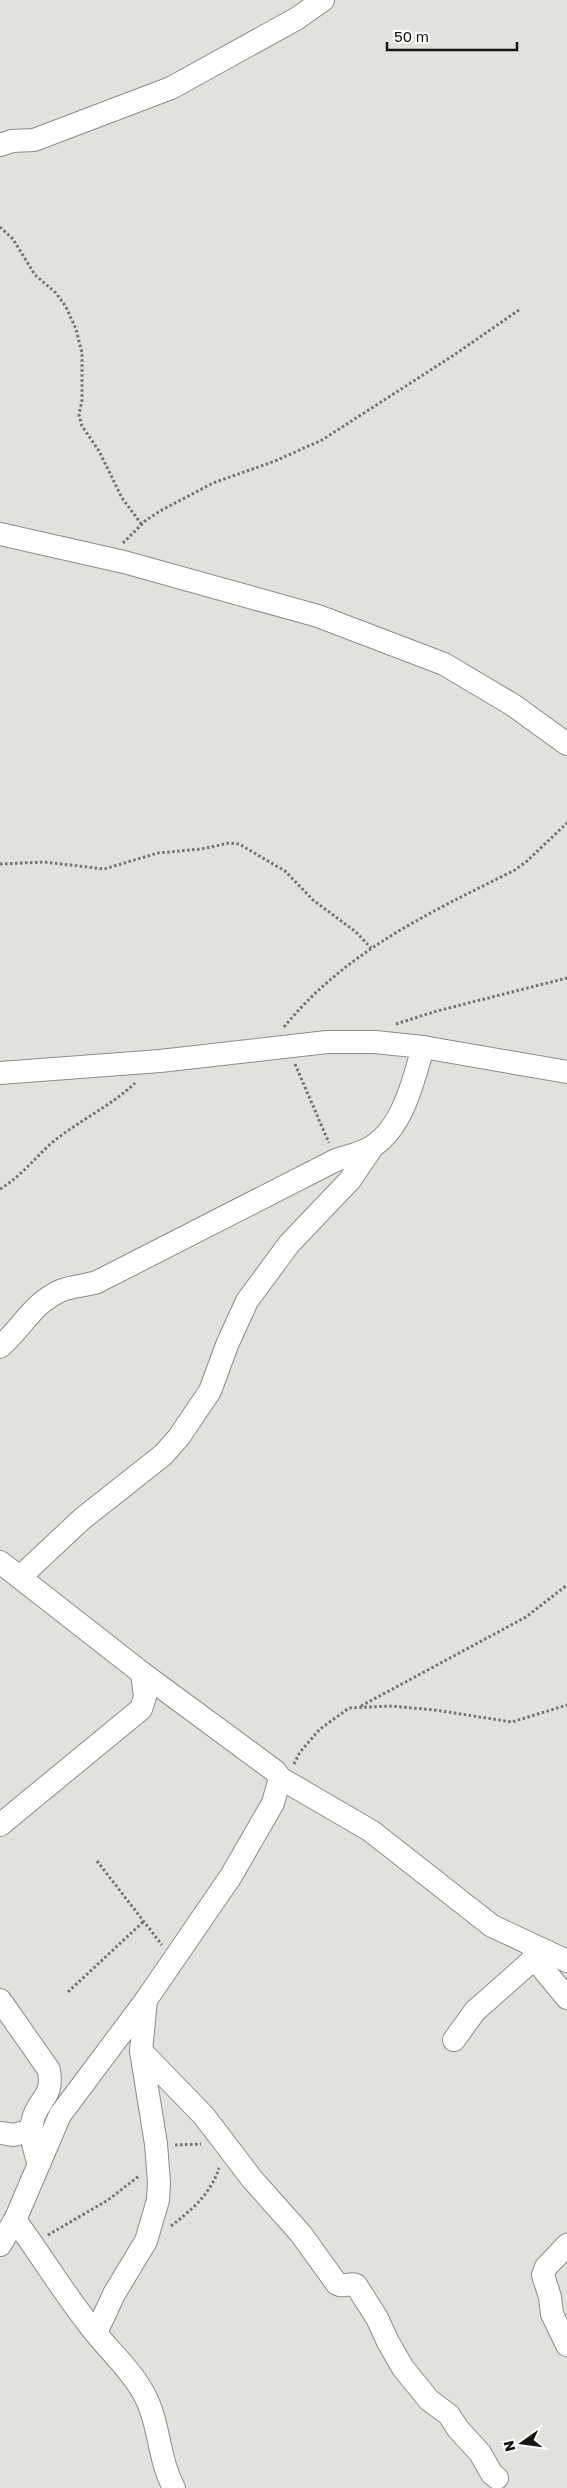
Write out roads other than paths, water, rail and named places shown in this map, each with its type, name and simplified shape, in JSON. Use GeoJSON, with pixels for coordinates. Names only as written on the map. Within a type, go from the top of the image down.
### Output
{"type":"FeatureCollection","features":[{"type":"Feature","properties":{"kind":"street"},"geometry":{"type":"LineString","coordinates":[[0,145],[34,140],[172,88],[296,19],[323,0]]}},
{"type":"Feature","properties":{"kind":"street"},"geometry":{"type":"LineString","coordinates":[[0,534],[109,559],[318,616],[444,664],[513,706],[567,744]]}},
{"type":"Feature","properties":{"kind":"street"},"geometry":{"type":"LineString","coordinates":[[0,1073],[160,1061],[327,1042],[375,1042],[423,1047],[567,1072]]}},
{"type":"Feature","properties":{"kind":"street"},"geometry":{"type":"LineString","coordinates":[[423,1047],[410,1094],[400,1115],[373,1146],[350,1180],[289,1244],[247,1301],[227,1345],[210,1391],[179,1437],[163,1455],[9,1575],[275,1771],[283,1779],[371,1831],[492,1926],[534,1951],[567,1961]]}},
{"type":"Feature","properties":{"kind":"street"},"geometry":{"type":"LineString","coordinates":[[0,1347],[10,1338],[24,1319],[51,1296],[62,1290],[98,1282],[336,1160],[373,1146]]}},
{"type":"Feature","properties":{"kind":"street"},"geometry":{"type":"LineString","coordinates":[[0,1825],[141,1709],[145,1697],[142,1673]]}},
{"type":"Feature","properties":{"kind":"street"},"geometry":{"type":"LineString","coordinates":[[0,2245],[15,2220],[38,2162],[60,2115],[146,2000],[231,1876],[273,1802],[283,1779]]}},
{"type":"Feature","properties":{"kind":"street"},"geometry":{"type":"LineString","coordinates":[[534,1951],[548,1978],[567,1998]]}},
{"type":"Feature","properties":{"kind":"street"},"geometry":{"type":"LineString","coordinates":[[454,2040],[475,2011],[534,1951]]}},
{"type":"Feature","properties":{"kind":"street"},"geometry":{"type":"LineString","coordinates":[[0,2000],[49,2070],[51,2082],[47,2096],[34,2115],[31,2130],[38,2162]]}},
{"type":"Feature","properties":{"kind":"street"},"geometry":{"type":"LineString","coordinates":[[96,2333],[114,2294],[148,2235],[158,2200],[159,2182],[156,2155],[141,2051],[146,2000]]}},
{"type":"Feature","properties":{"kind":"street"},"geometry":{"type":"LineString","coordinates":[[141,2051],[184,2094],[252,2179],[301,2234],[337,2284],[342,2286],[353,2284],[360,2290],[403,2368],[429,2400],[449,2415],[458,2429],[480,2453],[492,2474],[497,2478]]}},
{"type":"Feature","properties":{"kind":"street"},"geometry":{"type":"LineString","coordinates":[[0,2133],[14,2135],[31,2130]]}},
{"type":"Feature","properties":{"kind":"street"},"geometry":{"type":"LineString","coordinates":[[15,2220],[71,2301],[96,2333],[120,2359],[145,2395],[164,2464],[174,2488]]}},
{"type":"Feature","properties":{"kind":"street"},"geometry":{"type":"LineString","coordinates":[[567,2245],[546,2267],[543,2275],[550,2297],[552,2314],[567,2345]]}}]}
